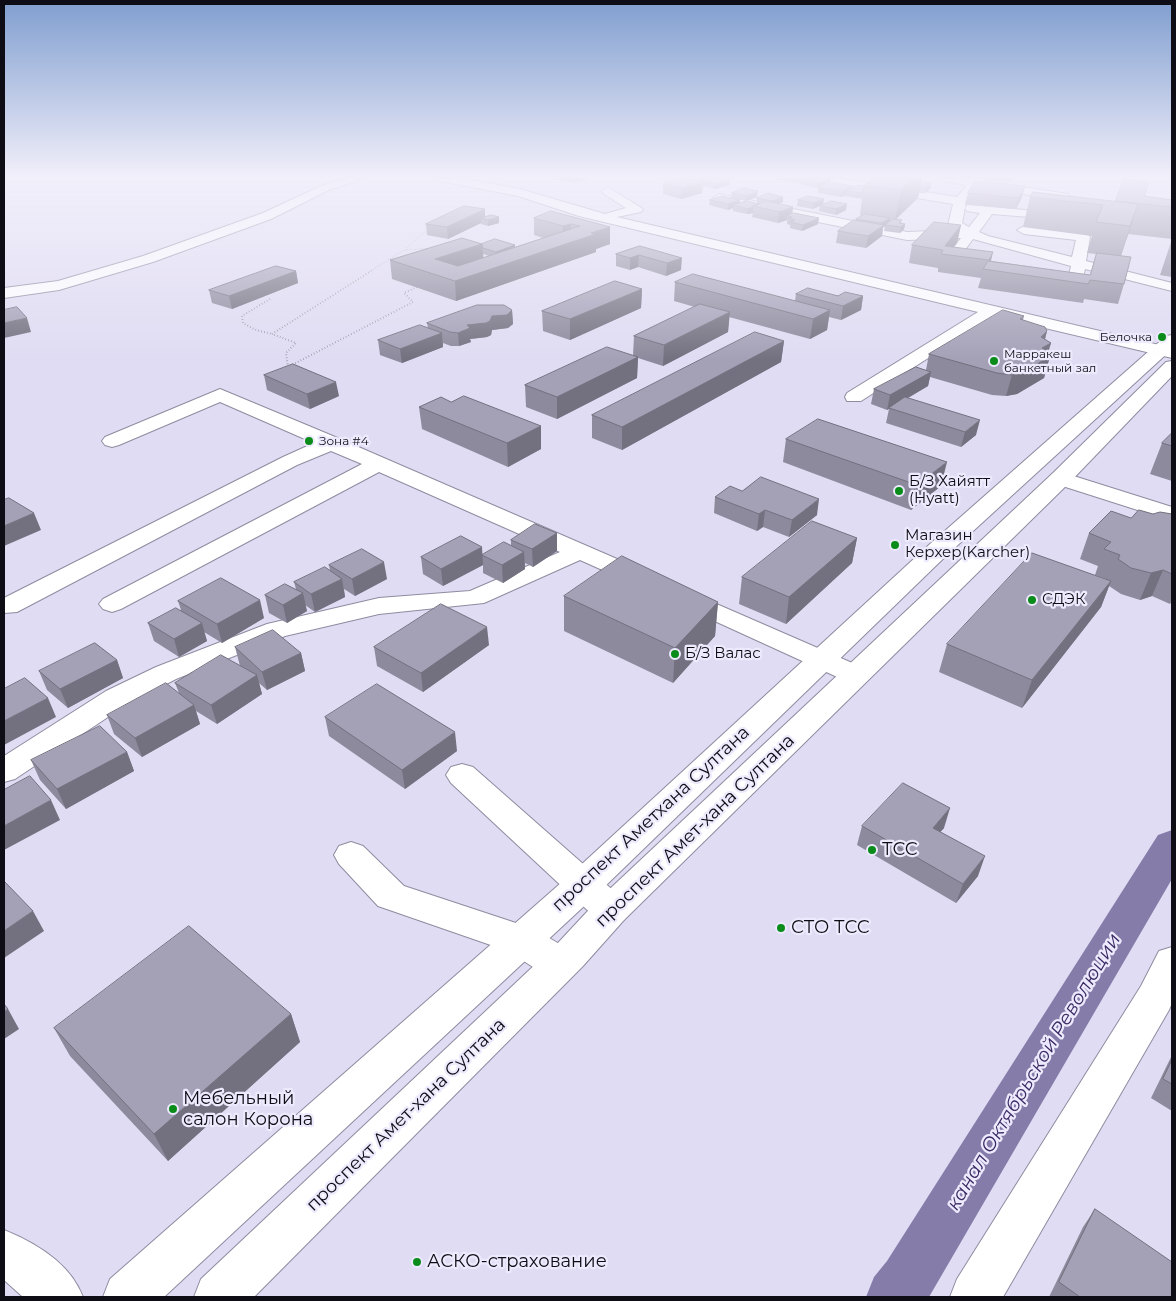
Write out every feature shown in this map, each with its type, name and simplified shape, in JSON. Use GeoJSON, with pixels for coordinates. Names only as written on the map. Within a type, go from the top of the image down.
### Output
{"type":"FeatureCollection","features":[{"type":"Feature","properties":{"kind":"street"},"geometry":{"type":"LineString","coordinates":[[4,293],[59,285],[148,259],[204,239]]}},
{"type":"Feature","properties":{"kind":"street"},"geometry":{"type":"LineString","coordinates":[[693,239],[1170,353]]}},
{"type":"Feature","properties":{"kind":"street"},"geometry":{"type":"LineString","coordinates":[[967,239],[950,261],[989,267]]}},
{"type":"Feature","properties":{"kind":"street"},"geometry":{"type":"LineString","coordinates":[[982,239],[1172,287]]}},
{"type":"Feature","properties":{"kind":"street"},"geometry":{"type":"LineString","coordinates":[[1038,285],[1074,290],[1083,239]]}},
{"type":"Feature","properties":{"kind":"street"},"geometry":{"type":"LineString","coordinates":[[854,397],[992,310]]}},
{"type":"Feature","properties":{"kind":"street","name":"проспект Амет-хана Султана"},"geometry":{"type":"LineString","coordinates":[[218,1297],[560,964],[611,910],[1061,478],[1170,353]]}},
{"type":"Feature","properties":{"kind":"street","name":"проспект Аметхана Султана"},"geometry":{"type":"LineString","coordinates":[[128,1297],[583,885],[820,659],[939,549],[1170,353]]}},
{"type":"Feature","properties":{"kind":"street"},"geometry":{"type":"LineString","coordinates":[[112,442],[220,395],[581,551],[856,675]]}},
{"type":"Feature","properties":{"kind":"street"},"geometry":{"type":"LineString","coordinates":[[8,606],[290,461],[333,444]]}},
{"type":"Feature","properties":{"kind":"street"},"geometry":{"type":"LineString","coordinates":[[112,604],[379,464]]}},
{"type":"Feature","properties":{"kind":"street"},"geometry":{"type":"LineString","coordinates":[[1061,478],[1172,514]]}},
{"type":"Feature","properties":{"kind":"street"},"geometry":{"type":"LineString","coordinates":[[4,771],[116,698],[166,673],[276,630],[378,606],[475,598],[581,551]]}},
{"type":"Feature","properties":{"kind":"street"},"geometry":{"type":"LineString","coordinates":[[462,775],[611,910]]}},
{"type":"Feature","properties":{"kind":"street"},"geometry":{"type":"LineString","coordinates":[[351,855],[391,896],[521,940],[560,964]]}},
{"type":"Feature","properties":{"kind":"street"},"geometry":{"type":"LineString","coordinates":[[975,1297],[1150,1007],[1172,963]]}},
{"type":"Feature","properties":{"kind":"street"},"geometry":{"type":"LineString","coordinates":[[4,1254],[22,1263],[58,1297]]}},
{"type":"Feature","properties":{"kind":"path"},"geometry":{"type":"LineString","coordinates":[[272,334],[404,250],[418,239]]}},
{"type":"Feature","properties":{"kind":"path"},"geometry":{"type":"LineString","coordinates":[[404,250],[438,248]]}},
{"type":"Feature","properties":{"kind":"path"},"geometry":{"type":"LineString","coordinates":[[284,370],[413,302],[404,293],[418,287]]}},
{"type":"Feature","properties":{"kind":"path"},"geometry":{"type":"LineString","coordinates":[[270,299],[242,316],[243,324],[296,343],[286,353],[289,366]]}},
{"type":"Feature","properties":{"kind":"building"},"geometry":{"type":"Polygon","coordinates":[[[460,239],[482,244],[435,259],[458,266],[541,239],[582,239],[455,281],[390,260],[460,239]]]}},
{"type":"Feature","properties":{"kind":"building"},"geometry":{"type":"Polygon","coordinates":[[[495,239],[515,245],[496,252],[483,248],[482,244],[495,239]]]}},
{"type":"Feature","properties":{"kind":"building"},"geometry":{"type":"Polygon","coordinates":[[[918,239],[951,239],[945,246],[993,252],[989,260],[941,254],[943,250],[912,245],[918,239]]]}},
{"type":"Feature","properties":{"kind":"building"},"geometry":{"type":"Polygon","coordinates":[[[640,246],[682,258],[667,263],[639,255],[630,258],[616,254],[640,246]]]}},
{"type":"Feature","properties":{"kind":"building"},"geometry":{"type":"Polygon","coordinates":[[[1097,253],[1131,257],[1124,284],[1090,280],[1088,284],[983,269],[988,261],[1090,275],[1097,253]]]}},
{"type":"Feature","properties":{"kind":"building"},"geometry":{"type":"Polygon","coordinates":[[[276,266],[296,271],[229,296],[209,290],[276,266]]]}},
{"type":"Feature","properties":{"kind":"building"},"geometry":{"type":"Polygon","coordinates":[[[693,274],[830,310],[813,319],[675,282],[693,274]]]}},
{"type":"Feature","properties":{"kind":"building"},"geometry":{"type":"Polygon","coordinates":[[[615,281],[642,289],[570,319],[542,311],[615,281]]]}},
{"type":"Feature","properties":{"kind":"building"},"geometry":{"type":"Polygon","coordinates":[[[808,288],[838,296],[845,292],[863,296],[843,306],[796,294],[808,288]]]}},
{"type":"Feature","properties":{"kind":"building"},"geometry":{"type":"Polygon","coordinates":[[[700,304],[730,312],[664,345],[634,336],[700,304]]]}},
{"type":"Feature","properties":{"kind":"building"},"geometry":{"type":"Polygon","coordinates":[[[477,305],[504,305],[512,310],[507,315],[492,316],[490,321],[486,323],[467,325],[470,328],[458,333],[450,332],[427,323],[477,305]]]}},
{"type":"Feature","properties":{"kind":"building"},"geometry":{"type":"Polygon","coordinates":[[[17,307],[27,318],[4,323],[4,310],[17,307]]]}},
{"type":"Feature","properties":{"kind":"building"},"geometry":{"type":"Polygon","coordinates":[[[1003,310],[1024,316],[1020,319],[1045,327],[1047,331],[1041,337],[1051,343],[1042,348],[1049,352],[1050,356],[1023,373],[1012,375],[997,373],[929,354],[1003,310]]]}},
{"type":"Feature","properties":{"kind":"building"},"geometry":{"type":"Polygon","coordinates":[[[420,325],[442,333],[400,349],[378,340],[420,325]]]}},
{"type":"Feature","properties":{"kind":"building"},"geometry":{"type":"Polygon","coordinates":[[[755,332],[784,341],[622,427],[592,415],[755,332]]]}},
{"type":"Feature","properties":{"kind":"building"},"geometry":{"type":"Polygon","coordinates":[[[607,347],[638,357],[557,397],[525,385],[607,347]]]}},
{"type":"Feature","properties":{"kind":"building"},"geometry":{"type":"Polygon","coordinates":[[[293,364],[336,382],[307,394],[264,375],[293,364]]]}},
{"type":"Feature","properties":{"kind":"building"},"geometry":{"type":"Polygon","coordinates":[[[916,367],[931,372],[890,395],[874,389],[916,367]]]}},
{"type":"Feature","properties":{"kind":"building"},"geometry":{"type":"Polygon","coordinates":[[[464,396],[541,426],[507,443],[419,407],[441,397],[451,402],[464,396]]]}},
{"type":"Feature","properties":{"kind":"building"},"geometry":{"type":"Polygon","coordinates":[[[905,397],[980,420],[965,432],[889,408],[905,397]]]}},
{"type":"Feature","properties":{"kind":"building"},"geometry":{"type":"Polygon","coordinates":[[[818,419],[947,462],[917,485],[786,439],[818,419]]]}},
{"type":"Feature","properties":{"kind":"building"},"geometry":{"type":"Polygon","coordinates":[[[1172,433],[1172,446],[1162,443],[1172,433]]]}},
{"type":"Feature","properties":{"kind":"building"},"geometry":{"type":"Polygon","coordinates":[[[761,477],[819,499],[792,520],[765,510],[759,514],[715,497],[730,486],[742,491],[761,477]]]}},
{"type":"Feature","properties":{"kind":"building"},"geometry":{"type":"Polygon","coordinates":[[[9,498],[34,513],[4,526],[4,500],[9,498]]]}},
{"type":"Feature","properties":{"kind":"building"},"geometry":{"type":"Polygon","coordinates":[[[1139,510],[1153,514],[1160,512],[1172,514],[1172,574],[1163,570],[1151,573],[1131,568],[1118,559],[1120,555],[1104,549],[1111,542],[1089,533],[1111,511],[1131,518],[1139,510]]]}},
{"type":"Feature","properties":{"kind":"building"},"geometry":{"type":"Polygon","coordinates":[[[812,521],[857,538],[789,597],[742,577],[812,521]]]}},
{"type":"Feature","properties":{"kind":"building"},"geometry":{"type":"Polygon","coordinates":[[[535,524],[557,533],[532,549],[511,540],[535,524]]]}},
{"type":"Feature","properties":{"kind":"building"},"geometry":{"type":"Polygon","coordinates":[[[461,536],[482,547],[441,569],[421,557],[461,536]]]}},
{"type":"Feature","properties":{"kind":"building"},"geometry":{"type":"Polygon","coordinates":[[[504,542],[524,552],[502,565],[482,555],[504,542]]]}},
{"type":"Feature","properties":{"kind":"building"},"geometry":{"type":"Polygon","coordinates":[[[362,549],[384,562],[352,579],[329,565],[362,549]]]}},
{"type":"Feature","properties":{"kind":"building"},"geometry":{"type":"Polygon","coordinates":[[[1032,553],[1111,581],[1032,680],[947,644],[1032,553]]]}},
{"type":"Feature","properties":{"kind":"building"},"geometry":{"type":"Polygon","coordinates":[[[622,556],[718,602],[675,648],[564,596],[622,556]]]}},
{"type":"Feature","properties":{"kind":"building"},"geometry":{"type":"Polygon","coordinates":[[[325,567],[342,579],[311,594],[294,582],[325,567]]]}},
{"type":"Feature","properties":{"kind":"building"},"geometry":{"type":"Polygon","coordinates":[[[221,578],[260,600],[217,624],[178,601],[221,578]]]}},
{"type":"Feature","properties":{"kind":"building"},"geometry":{"type":"Polygon","coordinates":[[[285,584],[303,593],[283,605],[265,595],[285,584]]]}},
{"type":"Feature","properties":{"kind":"building"},"geometry":{"type":"Polygon","coordinates":[[[441,604],[487,627],[421,673],[374,647],[441,604]]]}},
{"type":"Feature","properties":{"kind":"building"},"geometry":{"type":"Polygon","coordinates":[[[176,608],[202,623],[174,639],[148,623],[176,608]]]}},
{"type":"Feature","properties":{"kind":"building"},"geometry":{"type":"Polygon","coordinates":[[[273,630],[301,653],[262,672],[235,647],[273,630]]]}},
{"type":"Feature","properties":{"kind":"building"},"geometry":{"type":"Polygon","coordinates":[[[95,643],[117,660],[60,689],[39,671],[95,643]]]}},
{"type":"Feature","properties":{"kind":"building"},"geometry":{"type":"Polygon","coordinates":[[[221,655],[257,675],[211,705],[175,683],[221,655]]]}},
{"type":"Feature","properties":{"kind":"building"},"geometry":{"type":"Polygon","coordinates":[[[25,678],[48,698],[4,721],[4,689],[25,678]]]}},
{"type":"Feature","properties":{"kind":"building"},"geometry":{"type":"Polygon","coordinates":[[[166,683],[194,705],[135,738],[107,715],[166,683]]]}},
{"type":"Feature","properties":{"kind":"building"},"geometry":{"type":"Polygon","coordinates":[[[377,684],[455,732],[402,770],[325,717],[377,684]]]}},
{"type":"Feature","properties":{"kind":"building"},"geometry":{"type":"Polygon","coordinates":[[[100,726],[127,752],[57,789],[31,760],[100,726]]]}},
{"type":"Feature","properties":{"kind":"building"},"geometry":{"type":"Polygon","coordinates":[[[30,776],[51,800],[4,826],[4,790],[30,776]]]}},
{"type":"Feature","properties":{"kind":"building"},"geometry":{"type":"Polygon","coordinates":[[[903,783],[950,808],[933,828],[985,856],[963,884],[862,826],[903,783]]]}},
{"type":"Feature","properties":{"kind":"building"},"geometry":{"type":"Polygon","coordinates":[[[4,881],[33,911],[4,931],[4,881]]]}},
{"type":"Feature","properties":{"kind":"building","name":"Мебельный салон Корона"},"geometry":{"type":"Polygon","coordinates":[[[189,926],[291,1014],[154,1134],[54,1028],[189,926]]]}},
{"type":"Feature","properties":{"kind":"building"},"geometry":{"type":"Polygon","coordinates":[[[4,1004],[8,1009],[4,1012],[4,1004]]]}},
{"type":"Feature","properties":{"kind":"building"},"geometry":{"type":"Polygon","coordinates":[[[1172,1060],[1172,1084],[1163,1079],[1172,1060]]]}},
{"type":"Feature","properties":{"kind":"building"},"geometry":{"type":"Polygon","coordinates":[[[1095,1209],[1172,1262],[1172,1297],[1080,1297],[1059,1282],[1095,1209]]]}},
{"type":"Feature","properties":{"kind":"waterway","name":"канал Октябрьской Революции"},"geometry":{"type":"LineString","coordinates":[[894,1297],[907,1281],[1172,845]]}},
{"type":"Feature","properties":{"kind":"place","name":"Белочка"},"geometry":{"type":"Point","coordinates":[1162,337]}},
{"type":"Feature","properties":{"kind":"place","name":"Марракеш банкетный зал"},"geometry":{"type":"Point","coordinates":[994,361]}},
{"type":"Feature","properties":{"kind":"place","name":"Зона #4"},"geometry":{"type":"Point","coordinates":[309,441]}},
{"type":"Feature","properties":{"kind":"place","name":"Б/З Хайятт (Hyatt)"},"geometry":{"type":"Point","coordinates":[899,491]}},
{"type":"Feature","properties":{"kind":"place","name":"Магазин Керхер(Karcher)"},"geometry":{"type":"Point","coordinates":[895,545]}},
{"type":"Feature","properties":{"kind":"place","name":"СДЭК"},"geometry":{"type":"Point","coordinates":[1032,600]}},
{"type":"Feature","properties":{"kind":"place","name":"Б/З Валас"},"geometry":{"type":"Point","coordinates":[675,654]}},
{"type":"Feature","properties":{"kind":"place","name":"ТСС"},"geometry":{"type":"Point","coordinates":[872,850]}},
{"type":"Feature","properties":{"kind":"place","name":"СТО ТСС"},"geometry":{"type":"Point","coordinates":[781,928]}},
{"type":"Feature","properties":{"kind":"place","name":"Мебельный салон Корона"},"geometry":{"type":"Point","coordinates":[173,1109]}},
{"type":"Feature","properties":{"kind":"place","name":"АСКО-страхование"},"geometry":{"type":"Point","coordinates":[417,1262]}}]}
